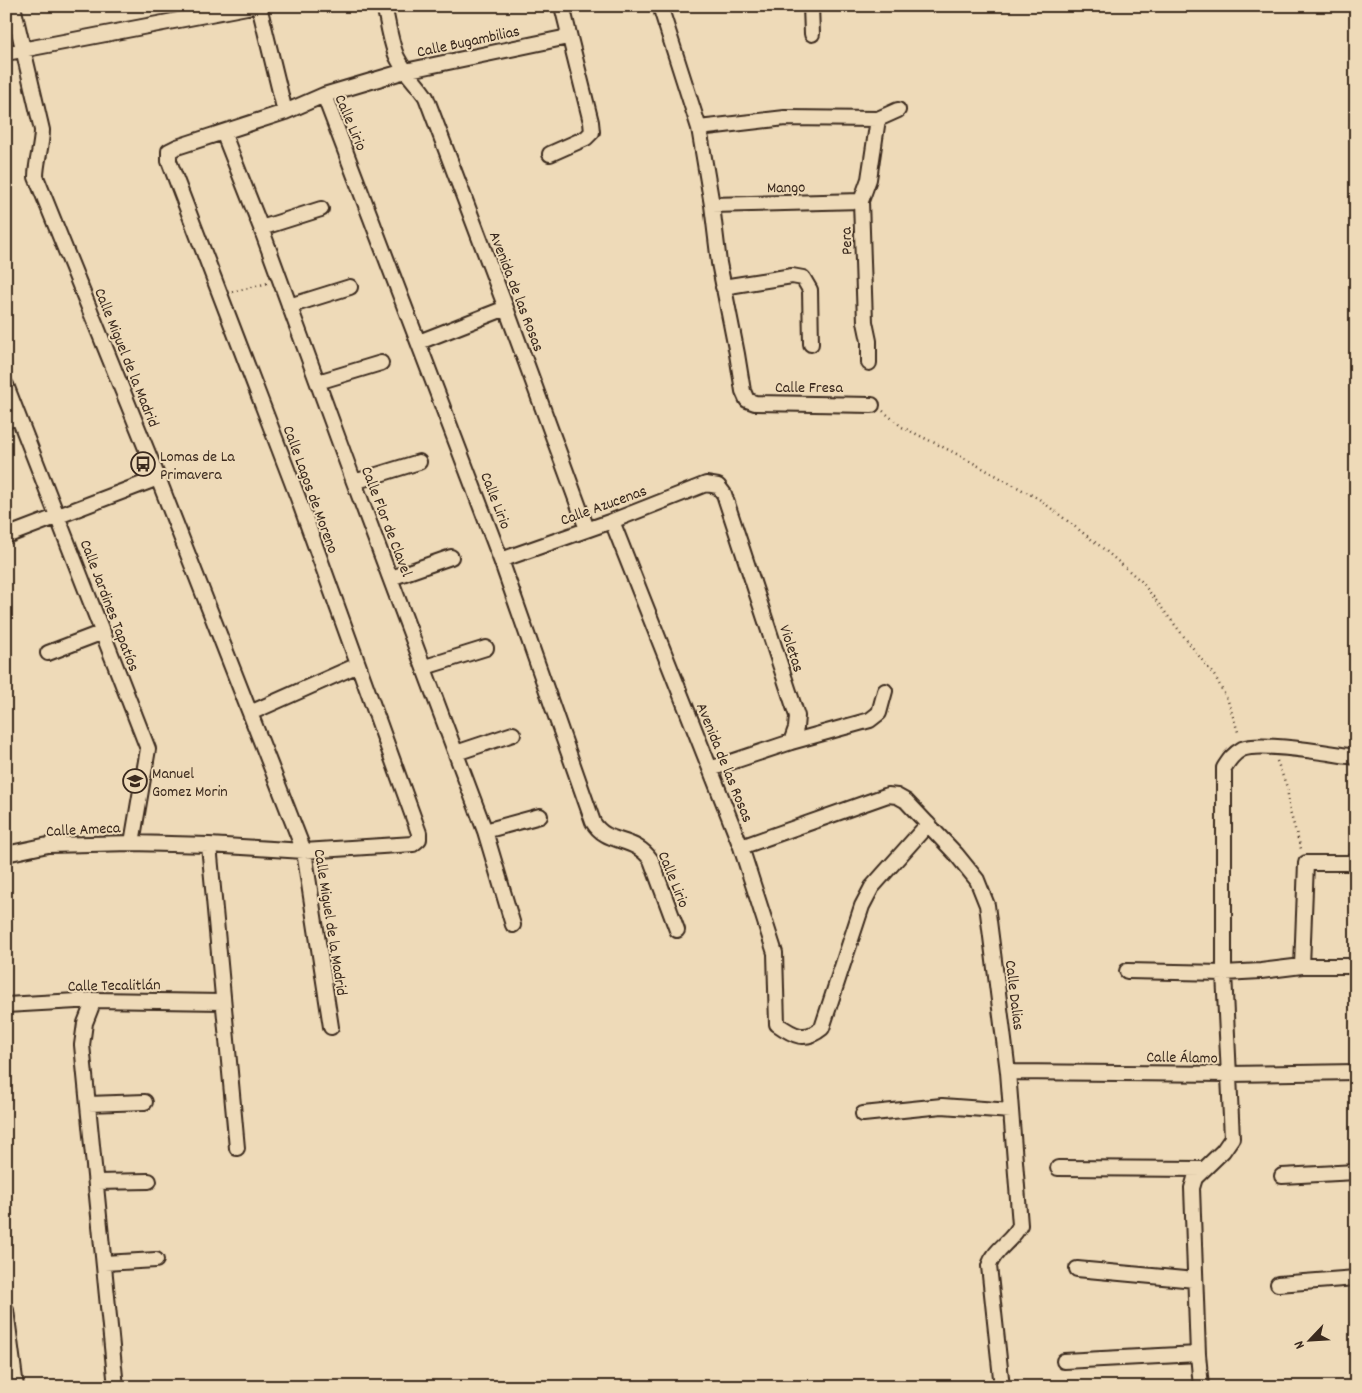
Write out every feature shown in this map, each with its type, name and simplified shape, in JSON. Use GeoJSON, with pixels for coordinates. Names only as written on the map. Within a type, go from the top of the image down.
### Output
{"type":"FeatureCollection","features":[{"type":"Feature","properties":{"kind":"street","name":"Calle Miguel de la Madrid"},"geometry":{"type":"LineString","coordinates":[[13,6],[42,130],[42,142],[36,167],[36,177],[158,478],[304,851],[331,1027]]}},
{"type":"Feature","properties":{"kind":"street"},"geometry":{"type":"LineString","coordinates":[[6,53],[252,6]]}},
{"type":"Feature","properties":{"kind":"street"},"geometry":{"type":"LineString","coordinates":[[223,132],[285,112],[259,6]]}},
{"type":"Feature","properties":{"kind":"street","name":"Avenida de las Rosas"},"geometry":{"type":"LineString","coordinates":[[384,6],[396,58],[426,97],[587,528]]}},
{"type":"Feature","properties":{"kind":"street"},"geometry":{"type":"LineString","coordinates":[[550,154],[586,138],[592,132],[562,6]]}},
{"type":"Feature","properties":{"kind":"street"},"geometry":{"type":"LineString","coordinates":[[660,6],[700,128],[723,287],[792,276],[803,278],[810,290],[811,344]]}},
{"type":"Feature","properties":{"kind":"street"},"geometry":{"type":"LineString","coordinates":[[811,6],[812,34]]}},
{"type":"Feature","properties":{"kind":"street","name":"Calle Bugambilias"},"geometry":{"type":"LineString","coordinates":[[324,95],[405,71],[568,37]]}},
{"type":"Feature","properties":{"kind":"street","name":"Calle Lirio"},"geometry":{"type":"LineString","coordinates":[[285,112],[324,95],[501,560],[593,822],[598,831],[606,836],[632,844],[645,851],[652,860],[677,930]]}},
{"type":"Feature","properties":{"kind":"street"},"geometry":{"type":"LineString","coordinates":[[700,128],[785,118],[878,119],[898,110]]}},
{"type":"Feature","properties":{"kind":"street","name":"Pera"},"geometry":{"type":"LineString","coordinates":[[869,364],[869,341],[865,322],[861,201],[869,178],[878,119]]}},
{"type":"Feature","properties":{"kind":"street","name":"Calle Lagos de Moreno"},"geometry":{"type":"LineString","coordinates":[[223,132],[177,147],[169,152],[169,161],[298,498],[419,833],[419,839]]}},
{"type":"Feature","properties":{"kind":"street","name":"Calle Flor de Clavel"},"geometry":{"type":"LineString","coordinates":[[223,132],[261,228],[354,482],[486,831],[513,925]]}},
{"type":"Feature","properties":{"kind":"street","name":"Mango"},"geometry":{"type":"LineString","coordinates":[[712,205],[861,201]]}},
{"type":"Feature","properties":{"kind":"street"},"geometry":{"type":"LineString","coordinates":[[261,228],[321,209]]}},
{"type":"Feature","properties":{"kind":"street"},"geometry":{"type":"LineString","coordinates":[[289,306],[350,287]]}},
{"type":"Feature","properties":{"kind":"street","name":"Calle Fresa"},"geometry":{"type":"LineString","coordinates":[[723,287],[743,391],[747,400],[755,404],[872,405]]}},
{"type":"Feature","properties":{"kind":"street"},"geometry":{"type":"LineString","coordinates":[[419,342],[506,308]]}},
{"type":"Feature","properties":{"kind":"street"},"geometry":{"type":"LineString","coordinates":[[318,382],[381,363]]}},
{"type":"Feature","properties":{"kind":"street","name":"Calle Jardines Tapatíos"},"geometry":{"type":"LineString","coordinates":[[6,385],[12,418],[58,517],[148,749],[132,843]]}},
{"type":"Feature","properties":{"kind":"street"},"geometry":{"type":"LineString","coordinates":[[354,482],[419,462]]}},
{"type":"Feature","properties":{"kind":"street"},"geometry":{"type":"LineString","coordinates":[[6,536],[158,478]]}},
{"type":"Feature","properties":{"kind":"street","name":"Calle Azucenas"},"geometry":{"type":"LineString","coordinates":[[501,560],[587,528],[612,521],[706,484],[718,486]]}},
{"type":"Feature","properties":{"kind":"street","name":"Violetas"},"geometry":{"type":"LineString","coordinates":[[718,486],[724,494],[797,716],[791,742]]}},
{"type":"Feature","properties":{"kind":"street","name":"Avenida de las Rosas"},"geometry":{"type":"LineString","coordinates":[[612,521],[741,848],[775,953],[777,1024],[789,1033],[805,1037],[814,1034],[822,1028],[862,906],[872,888],[928,824]]}},
{"type":"Feature","properties":{"kind":"street"},"geometry":{"type":"LineString","coordinates":[[391,578],[452,557]]}},
{"type":"Feature","properties":{"kind":"street"},"geometry":{"type":"LineString","coordinates":[[48,653],[103,632]]}},
{"type":"Feature","properties":{"kind":"street"},"geometry":{"type":"LineString","coordinates":[[425,668],[486,648]]}},
{"type":"Feature","properties":{"kind":"street"},"geometry":{"type":"LineString","coordinates":[[250,713],[358,665]]}},
{"type":"Feature","properties":{"kind":"street"},"geometry":{"type":"LineString","coordinates":[[710,769],[791,742],[870,720],[879,713],[885,691]]}},
{"type":"Feature","properties":{"kind":"street"},"geometry":{"type":"LineString","coordinates":[[456,753],[514,734]]}},
{"type":"Feature","properties":{"kind":"street"},"geometry":{"type":"LineString","coordinates":[[1201,1387],[1198,1354],[1192,1188],[1195,1178],[1224,1151],[1232,1138],[1224,973],[1224,768],[1231,756],[1244,748],[1271,746],[1356,757]]}},
{"type":"Feature","properties":{"kind":"street","name":"Calle Dalias"},"geometry":{"type":"LineString","coordinates":[[741,848],[888,795],[897,796],[906,801],[928,824],[977,880],[987,905],[1008,1072],[1020,1225],[1016,1232],[991,1258],[989,1266],[1002,1387]]}},
{"type":"Feature","properties":{"kind":"street"},"geometry":{"type":"LineString","coordinates":[[486,831],[540,816]]}},
{"type":"Feature","properties":{"kind":"street","name":"Calle Ameca"},"geometry":{"type":"LineString","coordinates":[[6,854],[48,845],[132,843],[209,845],[304,851],[413,844],[419,839]]}},
{"type":"Feature","properties":{"kind":"street"},"geometry":{"type":"LineString","coordinates":[[209,845],[222,1002],[237,1148]]}},
{"type":"Feature","properties":{"kind":"street"},"geometry":{"type":"LineString","coordinates":[[1302,966],[1306,863],[1356,863]]}},
{"type":"Feature","properties":{"kind":"street"},"geometry":{"type":"LineString","coordinates":[[1127,971],[1224,973],[1302,966],[1356,966]]}},
{"type":"Feature","properties":{"kind":"street"},"geometry":{"type":"LineString","coordinates":[[94,1000],[85,1023],[82,1045],[116,1387]]}},
{"type":"Feature","properties":{"kind":"street","name":"Calle Tecalitlán"},"geometry":{"type":"LineString","coordinates":[[6,1005],[94,1000],[222,1002]]}},
{"type":"Feature","properties":{"kind":"street","name":"Calle Álamo"},"geometry":{"type":"LineString","coordinates":[[1008,1072],[1229,1074],[1356,1072]]}},
{"type":"Feature","properties":{"kind":"street"},"geometry":{"type":"LineString","coordinates":[[88,1104],[145,1102]]}},
{"type":"Feature","properties":{"kind":"street"},"geometry":{"type":"LineString","coordinates":[[863,1114],[942,1106],[1011,1111]]}},
{"type":"Feature","properties":{"kind":"street"},"geometry":{"type":"LineString","coordinates":[[1058,1168],[1204,1169]]}},
{"type":"Feature","properties":{"kind":"street"},"geometry":{"type":"LineString","coordinates":[[1282,1176],[1356,1172]]}},
{"type":"Feature","properties":{"kind":"street"},"geometry":{"type":"LineString","coordinates":[[96,1182],[149,1181]]}},
{"type":"Feature","properties":{"kind":"street"},"geometry":{"type":"LineString","coordinates":[[104,1263],[156,1260]]}},
{"type":"Feature","properties":{"kind":"street"},"geometry":{"type":"LineString","coordinates":[[1077,1269],[1195,1280]]}},
{"type":"Feature","properties":{"kind":"street"},"geometry":{"type":"LineString","coordinates":[[1278,1284],[1356,1278]]}},
{"type":"Feature","properties":{"kind":"street"},"geometry":{"type":"LineString","coordinates":[[6,1310],[16,1387]]}},
{"type":"Feature","properties":{"kind":"street"},"geometry":{"type":"LineString","coordinates":[[1064,1362],[1198,1354]]}},
{"type":"Feature","properties":{"kind":"path"},"geometry":{"type":"LineString","coordinates":[[220,296],[279,280]]}},
{"type":"Feature","properties":{"kind":"path"},"geometry":{"type":"LineString","coordinates":[[872,405],[888,414],[902,427],[1040,499],[1141,581],[1216,678],[1228,701],[1244,748]]}},
{"type":"Feature","properties":{"kind":"path"},"geometry":{"type":"LineString","coordinates":[[1271,746],[1287,787],[1290,812],[1306,863]]}},
{"type":"Feature","properties":{"kind":"place","name":"Lomas de La Primavera"},"geometry":{"type":"Point","coordinates":[143,464]}},
{"type":"Feature","properties":{"kind":"place","name":"Manuel Gomez Morin"},"geometry":{"type":"Point","coordinates":[135,781]}}]}
